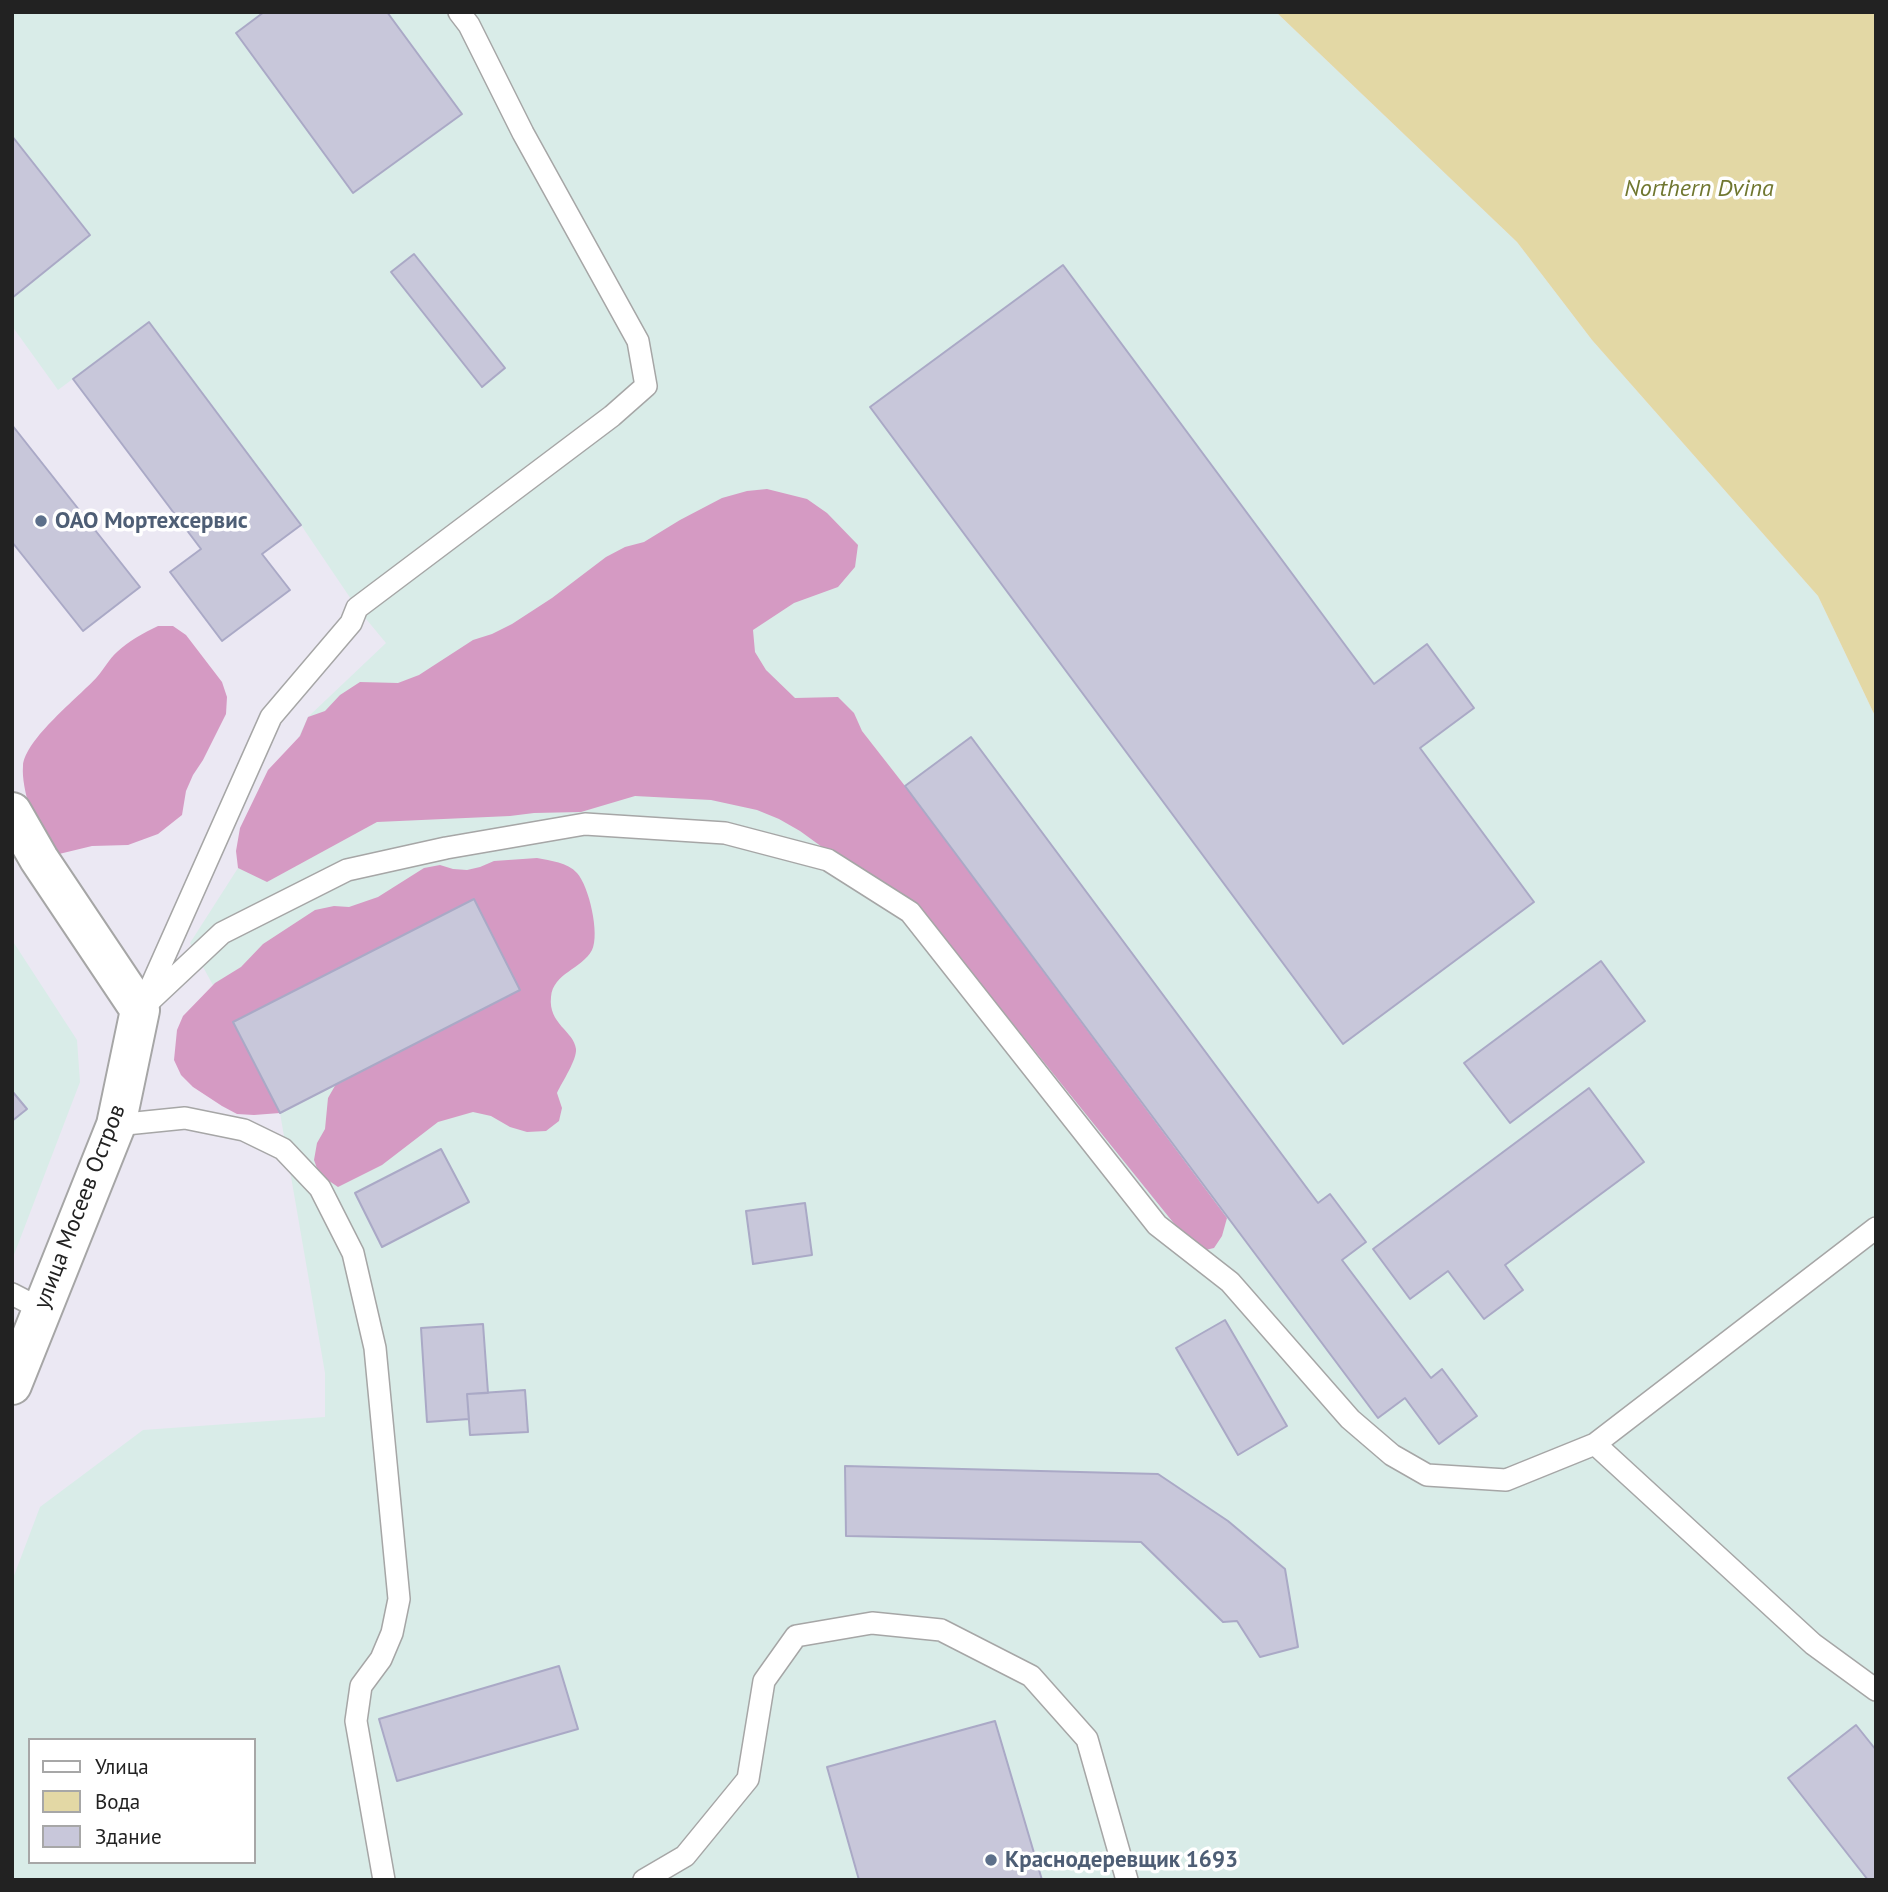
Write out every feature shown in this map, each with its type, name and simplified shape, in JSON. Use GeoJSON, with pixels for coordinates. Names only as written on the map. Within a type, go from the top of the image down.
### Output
{"type":"FeatureCollection","features":[{"type":"Feature","properties":{"kind":"street"},"geometry":{"type":"LineString","coordinates":[[12,811],[39,859],[140,1010]]}},
{"type":"Feature","properties":{"kind":"street","name":"улица Мосеев Остров"},"geometry":{"type":"LineString","coordinates":[[12,1385],[27,1301],[117,1125],[140,1010]]}},
{"type":"Feature","properties":{"kind":"lane"},"geometry":{"type":"LineString","coordinates":[[140,1010],[271,717],[351,623],[356,608],[612,416],[646,386],[638,341],[523,133],[470,25],[460,12]]}},
{"type":"Feature","properties":{"kind":"lane"},"geometry":{"type":"LineString","coordinates":[[140,1010],[222,933],[347,870],[446,848],[585,824],[725,833],[828,860],[910,912],[1157,1225],[1230,1282],[1350,1419],[1392,1455],[1427,1475],[1506,1480],[1595,1444],[1876,1228]]}},
{"type":"Feature","properties":{"kind":"lane"},"geometry":{"type":"LineString","coordinates":[[117,1125],[185,1118],[244,1130],[283,1149],[320,1188],[353,1253],[375,1348],[399,1599],[392,1633],[380,1659],[361,1686],[356,1721],[384,1880]]}},
{"type":"Feature","properties":{"kind":"lane"},"geometry":{"type":"LineString","coordinates":[[1595,1444],[1813,1644],[1876,1690]]}},
{"type":"Feature","properties":{"kind":"lane"},"geometry":{"type":"LineString","coordinates":[[644,1880],[685,1856],[748,1779],[764,1681],[796,1636],[873,1623],[941,1630],[1031,1676],[1087,1739],[1127,1880]]}},
{"type":"Feature","properties":{"kind":"shaded area"},"geometry":{"type":"Polygon","coordinates":[[[12,12],[1276,12],[1517,242],[1592,340],[1818,596],[1876,718],[1876,1880],[12,1880],[12,1581],[40,1507],[143,1430],[325,1417],[325,1373],[280,1113],[190,943],[238,868],[308,717],[386,643],[357,608],[301,525],[149,322],[58,390],[12,326],[12,298],[90,235],[12,136],[12,12]]]}},
{"type":"Feature","properties":{"kind":"shaded area"},"geometry":{"type":"Polygon","coordinates":[[[767,489],[807,499],[827,513],[858,545],[855,567],[838,587],[794,603],[753,630],[755,652],[766,670],[795,698],[838,697],[854,713],[862,731],[1227,1218],[1222,1236],[1214,1248],[1197,1252],[939,932],[904,899],[862,876],[800,831],[757,810],[711,800],[635,796],[581,812],[377,822],[267,882],[238,868],[236,851],[240,828],[268,770],[300,736],[308,717],[325,711],[340,695],[360,682],[398,683],[419,675],[473,640],[512,624],[606,557],[625,547],[644,542],[722,498],[767,489]]]}},
{"type":"Feature","properties":{"kind":"shaded area"},"geometry":{"type":"Polygon","coordinates":[[[158,626],[173,626],[186,635],[222,682],[227,697],[226,714],[186,791],[182,815],[158,834],[128,845],[92,846],[59,854],[43,849],[24,786],[23,766],[26,755],[43,731],[97,677],[114,655],[131,641],[158,626]]]}},
{"type":"Feature","properties":{"kind":"shaded area"},"geometry":{"type":"Polygon","coordinates":[[[537,858],[564,864],[577,873],[586,888],[595,933],[592,950],[582,962],[557,982],[551,997],[553,1014],[571,1037],[576,1054],[557,1093],[562,1108],[559,1121],[546,1131],[527,1132],[510,1127],[491,1116],[473,1112],[438,1122],[382,1165],[338,1187],[319,1174],[314,1160],[317,1143],[325,1129],[328,1098],[336,1084],[520,990],[474,899],[233,1022],[280,1113],[237,1114],[193,1087],[181,1075],[174,1060],[177,1030],[183,1016],[215,983],[241,967],[263,944],[315,910],[334,906],[349,907],[378,897],[424,868],[440,865],[467,870],[494,861],[537,858]]]}},
{"type":"Feature","properties":{"kind":"shaded area"},"geometry":{"type":"Polygon","coordinates":[[[12,940],[77,1040],[80,1082],[12,1260],[12,940]]]}},
{"type":"Feature","properties":{"kind":"water","name":"Northern Dvina"},"geometry":{"type":"Polygon","coordinates":[[[1276,12],[1876,12],[1876,718],[1818,596],[1592,340],[1517,242],[1276,12]]]}},
{"type":"Feature","properties":{"kind":"building"},"geometry":{"type":"Polygon","coordinates":[[[264,12],[387,12],[462,114],[353,193],[236,33],[264,12]]]}},
{"type":"Feature","properties":{"kind":"building"},"geometry":{"type":"Polygon","coordinates":[[[12,136],[90,235],[12,298],[12,136]]]}},
{"type":"Feature","properties":{"kind":"building"},"geometry":{"type":"Polygon","coordinates":[[[414,254],[505,368],[482,387],[391,272],[414,254]]]}},
{"type":"Feature","properties":{"kind":"building"},"geometry":{"type":"Polygon","coordinates":[[[1063,265],[1374,684],[1427,644],[1474,708],[1420,748],[1534,902],[1343,1044],[870,407],[1063,265]]]}},
{"type":"Feature","properties":{"kind":"building"},"geometry":{"type":"Polygon","coordinates":[[[149,322],[301,525],[262,554],[290,590],[222,641],[170,572],[201,549],[73,379],[149,322]]]}},
{"type":"Feature","properties":{"kind":"building"},"geometry":{"type":"Polygon","coordinates":[[[12,425],[140,587],[83,631],[12,542],[12,425]]]}},
{"type":"Feature","properties":{"kind":"building"},"geometry":{"type":"Polygon","coordinates":[[[971,737],[1318,1203],[1330,1194],[1366,1242],[1342,1260],[1431,1378],[1442,1369],[1477,1416],[1439,1444],[1405,1398],[1378,1418],[905,786],[971,737]]]}},
{"type":"Feature","properties":{"kind":"building"},"geometry":{"type":"Polygon","coordinates":[[[474,899],[520,990],[280,1113],[233,1022],[474,899]]]}},
{"type":"Feature","properties":{"kind":"building"},"geometry":{"type":"Polygon","coordinates":[[[1601,961],[1645,1021],[1510,1123],[1464,1063],[1601,961]]]}},
{"type":"Feature","properties":{"kind":"building"},"geometry":{"type":"Polygon","coordinates":[[[1589,1088],[1644,1162],[1505,1265],[1523,1290],[1484,1319],[1448,1271],[1410,1299],[1373,1249],[1589,1088]]]}},
{"type":"Feature","properties":{"kind":"building"},"geometry":{"type":"Polygon","coordinates":[[[12,1091],[27,1109],[12,1121],[12,1091]]]}},
{"type":"Feature","properties":{"kind":"building"},"geometry":{"type":"Polygon","coordinates":[[[441,1149],[469,1202],[382,1247],[355,1193],[441,1149]]]}},
{"type":"Feature","properties":{"kind":"building"},"geometry":{"type":"Polygon","coordinates":[[[805,1203],[812,1255],[753,1264],[746,1211],[805,1203]]]}},
{"type":"Feature","properties":{"kind":"building"},"geometry":{"type":"Polygon","coordinates":[[[1225,1320],[1287,1426],[1238,1455],[1176,1348],[1225,1320]]]}},
{"type":"Feature","properties":{"kind":"building"},"geometry":{"type":"Polygon","coordinates":[[[483,1324],[488,1393],[467,1394],[469,1419],[427,1422],[421,1328],[483,1324]]]}},
{"type":"Feature","properties":{"kind":"building"},"geometry":{"type":"Polygon","coordinates":[[[525,1390],[528,1432],[470,1435],[467,1394],[525,1390]]]}},
{"type":"Feature","properties":{"kind":"building"},"geometry":{"type":"Polygon","coordinates":[[[845,1466],[1158,1474],[1228,1521],[1285,1569],[1298,1647],[1260,1657],[1237,1621],[1223,1622],[1141,1542],[846,1536],[845,1466]]]}},
{"type":"Feature","properties":{"kind":"building"},"geometry":{"type":"Polygon","coordinates":[[[559,1666],[578,1729],[397,1781],[379,1719],[559,1666]]]}},
{"type":"Feature","properties":{"kind":"building"},"geometry":{"type":"Polygon","coordinates":[[[995,1721],[1042,1880],[859,1880],[827,1767],[995,1721]]]}},
{"type":"Feature","properties":{"kind":"building"},"geometry":{"type":"Polygon","coordinates":[[[1856,1725],[1876,1750],[1876,1880],[1868,1880],[1788,1778],[1856,1725]]]}},
{"type":"Feature","properties":{"kind":"place","name":"ОАО Мортехсервис"},"geometry":{"type":"Point","coordinates":[41,521]}},
{"type":"Feature","properties":{"kind":"place","name":"Краснодеревщик 1693"},"geometry":{"type":"Point","coordinates":[991,1860]}}]}
